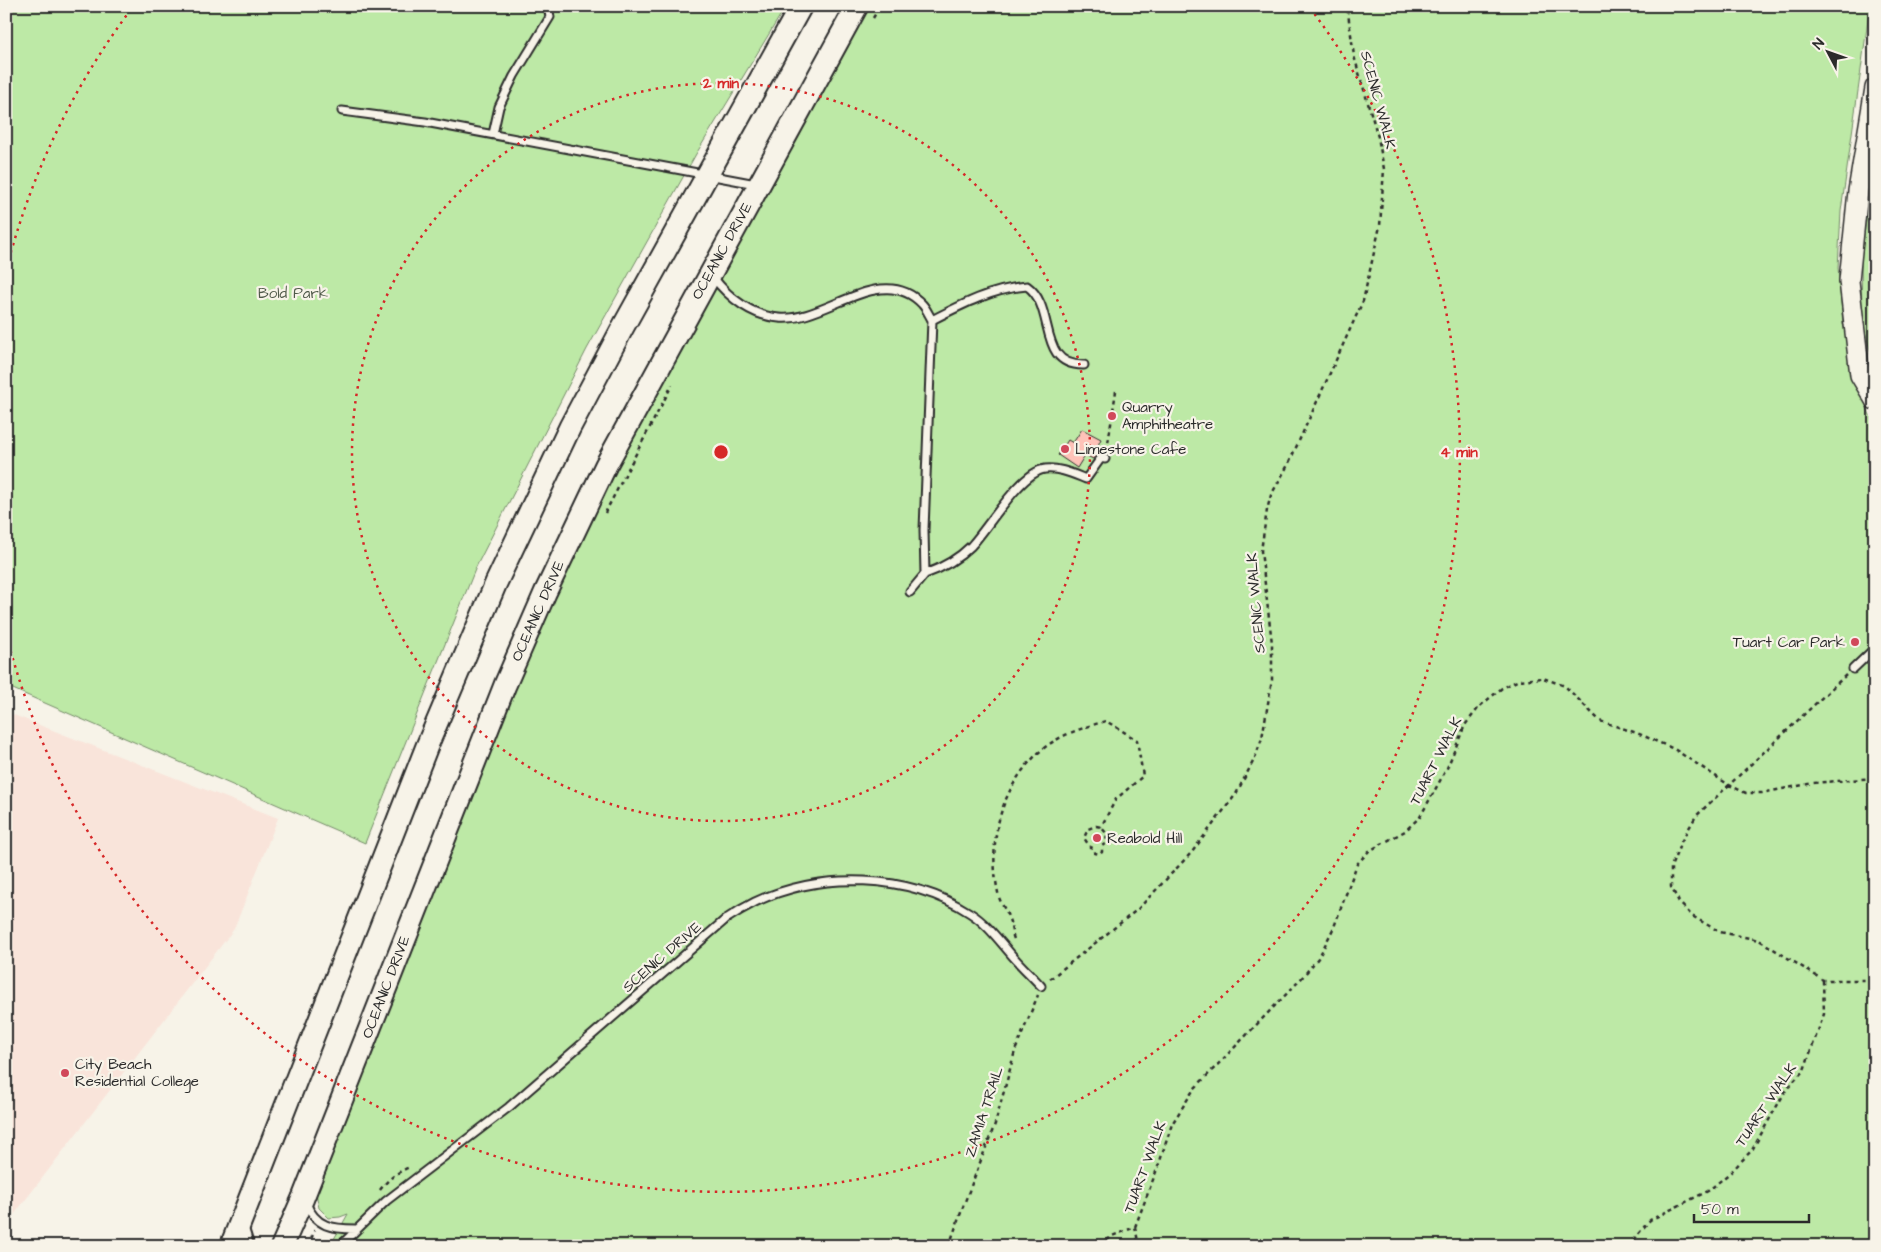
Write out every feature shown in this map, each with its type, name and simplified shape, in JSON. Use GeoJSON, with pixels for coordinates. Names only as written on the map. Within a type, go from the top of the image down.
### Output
{"type":"FeatureCollection","features":[{"type":"Feature","properties":{"kind":"main road"},"geometry":{"type":"LineString","coordinates":[[231,1246],[427,746],[496,583],[570,427],[800,6]]}},
{"type":"Feature","properties":{"kind":"main road","name":"OCEANIC DRIVE"},"geometry":{"type":"LineString","coordinates":[[282,1246],[303,1198],[498,704],[545,593],[606,464],[857,6]]}},
{"type":"Feature","properties":{"kind":"street"},"geometry":{"type":"LineString","coordinates":[[1875,88],[1858,191],[1849,281],[1860,375],[1875,400]]}},
{"type":"Feature","properties":{"kind":"lane"},"geometry":{"type":"LineString","coordinates":[[493,134],[499,107],[514,76],[550,17],[548,6]]}},
{"type":"Feature","properties":{"kind":"lane"},"geometry":{"type":"LineString","coordinates":[[342,111],[425,122],[758,184]]}},
{"type":"Feature","properties":{"kind":"lane"},"geometry":{"type":"LineString","coordinates":[[709,273],[723,290],[741,304],[763,314],[780,318],[808,315],[870,290],[889,288],[907,293],[922,304],[932,320],[924,530],[926,574]]}},
{"type":"Feature","properties":{"kind":"lane"},"geometry":{"type":"LineString","coordinates":[[932,320],[978,297],[1009,287],[1027,286],[1035,292],[1041,302],[1054,350],[1064,361],[1075,366],[1084,365]]}},
{"type":"Feature","properties":{"kind":"lane"},"geometry":{"type":"LineString","coordinates":[[910,592],[926,574],[953,560],[969,548],[994,518],[1009,496],[1025,480],[1043,469],[1061,470],[1086,479],[1100,458],[1105,459]]}},
{"type":"Feature","properties":{"kind":"lane"},"geometry":{"type":"LineString","coordinates":[[1853,669],[1875,648]]}},
{"type":"Feature","properties":{"kind":"lane","name":"SCENIC DRIVE"},"geometry":{"type":"LineString","coordinates":[[340,1246],[386,1201],[509,1107],[726,919],[755,902],[789,890],[848,880],[888,884],[920,891],[946,900],[971,913],[991,930],[1020,965],[1041,986]]}},
{"type":"Feature","properties":{"kind":"lane"},"geometry":{"type":"LineString","coordinates":[[303,1198],[309,1211],[319,1221],[331,1228],[356,1229]]}},
{"type":"Feature","properties":{"kind":"lane"},"geometry":{"type":"LineString","coordinates":[[242,1220],[250,1246]]}},
{"type":"Feature","properties":{"kind":"path"},"geometry":{"type":"LineString","coordinates":[[870,22],[880,6]]}},
{"type":"Feature","properties":{"kind":"path","name":"SCENIC WALK"},"geometry":{"type":"LineString","coordinates":[[1041,986],[1138,909],[1192,852],[1236,794],[1252,764],[1262,738],[1272,680],[1272,643],[1262,551],[1266,510],[1271,495],[1288,465],[1363,301],[1380,226],[1384,169],[1378,137],[1354,56],[1346,6]]}},
{"type":"Feature","properties":{"kind":"path"},"geometry":{"type":"LineString","coordinates":[[605,513],[673,384]]}},
{"type":"Feature","properties":{"kind":"path"},"geometry":{"type":"LineString","coordinates":[[1105,459],[1109,445],[1116,391]]}},
{"type":"Feature","properties":{"kind":"path"},"geometry":{"type":"LineString","coordinates":[[1853,669],[1696,816],[1670,866],[1671,887],[1679,902],[1692,916],[1720,932],[1760,940],[1824,980],[1875,980]]}},
{"type":"Feature","properties":{"kind":"path","name":"TUART WALK"},"geometry":{"type":"LineString","coordinates":[[1135,1227],[1160,1164],[1172,1124],[1194,1089],[1300,980],[1319,957],[1334,927],[1357,864],[1369,850],[1405,831],[1420,817],[1447,768],[1465,724],[1480,706],[1502,688],[1518,680],[1543,678],[1565,686],[1600,721],[1637,733],[1674,749],[1729,785],[1746,793],[1762,793],[1813,783],[1875,778]]}},
{"type":"Feature","properties":{"kind":"path"},"geometry":{"type":"LineString","coordinates":[[1020,965],[1022,948],[1011,933],[1009,919],[1000,899],[993,864],[995,832],[1004,801],[1022,772],[1045,748],[1074,731],[1106,721],[1137,740],[1143,776],[1116,798],[1101,827]]}},
{"type":"Feature","properties":{"kind":"path"},"geometry":{"type":"LineString","coordinates":[[1096,826],[1101,827],[1107,839],[1102,846],[1102,852],[1097,854],[1086,843],[1084,838],[1088,830],[1096,826]]}},
{"type":"Feature","properties":{"kind":"path","name":"TUART WALK"},"geometry":{"type":"LineString","coordinates":[[1628,1246],[1650,1220],[1708,1191],[1731,1172],[1752,1150],[1786,1090],[1804,1070],[1811,1055],[1813,1041],[1824,1014],[1824,980]]}},
{"type":"Feature","properties":{"kind":"path","name":"ZAMIA TRAIL"},"geometry":{"type":"LineString","coordinates":[[949,1246],[995,1124],[1018,1044],[1041,986]]}},
{"type":"Feature","properties":{"kind":"path"},"geometry":{"type":"LineString","coordinates":[[376,1197],[386,1182],[398,1171],[415,1166]]}},
{"type":"Feature","properties":{"kind":"path"},"geometry":{"type":"LineString","coordinates":[[308,1246],[319,1221]]}},
{"type":"Feature","properties":{"kind":"path"},"geometry":{"type":"LineString","coordinates":[[1101,1246],[1112,1236],[1135,1227],[1139,1246]]}},
{"type":"Feature","properties":{"kind":"shaded area","name":"City Beach Residential College"},"geometry":{"type":"Polygon","coordinates":[[[6,712],[278,818],[234,929],[13,1216],[7,1246],[6,712]]]}},
{"type":"Feature","properties":{"kind":"green space","name":"Bold Park"},"geometry":{"type":"Polygon","coordinates":[[[6,6],[786,6],[696,154],[587,349],[476,567],[365,843],[6,686],[6,6]]]}},
{"type":"Feature","properties":{"kind":"green space"},"geometry":{"type":"Polygon","coordinates":[[[867,6],[1870,6],[1841,211],[1838,268],[1843,324],[1855,380],[1875,427],[1875,1246],[330,1246],[348,1214],[329,1218],[319,1208],[316,1193],[451,843],[553,596],[614,468],[867,6]]]}},
{"type":"Feature","properties":{"kind":"green space"},"geometry":{"type":"Polygon","coordinates":[[[1875,151],[1875,368],[1862,320],[1861,259],[1875,151]]]}},
{"type":"Feature","properties":{"kind":"building"},"geometry":{"type":"Polygon","coordinates":[[[1082,429],[1101,439],[1098,445],[1102,448],[1093,459],[1085,455],[1077,468],[1058,455],[1068,440],[1073,443],[1082,429]]]}},
{"type":"Feature","properties":{"kind":"place","name":"Quarry Amphitheatre"},"geometry":{"type":"Point","coordinates":[1112,416]}},
{"type":"Feature","properties":{"kind":"place","name":"Limestone Cafe"},"geometry":{"type":"Point","coordinates":[1065,449]}},
{"type":"Feature","properties":{"kind":"place","name":"Tuart Car Park"},"geometry":{"type":"Point","coordinates":[1855,642]}},
{"type":"Feature","properties":{"kind":"place","name":"Reabold Hill"},"geometry":{"type":"Point","coordinates":[1097,838]}},
{"type":"Feature","properties":{"kind":"place","name":"City Beach Residential College"},"geometry":{"type":"Point","coordinates":[65,1073]}}]}
